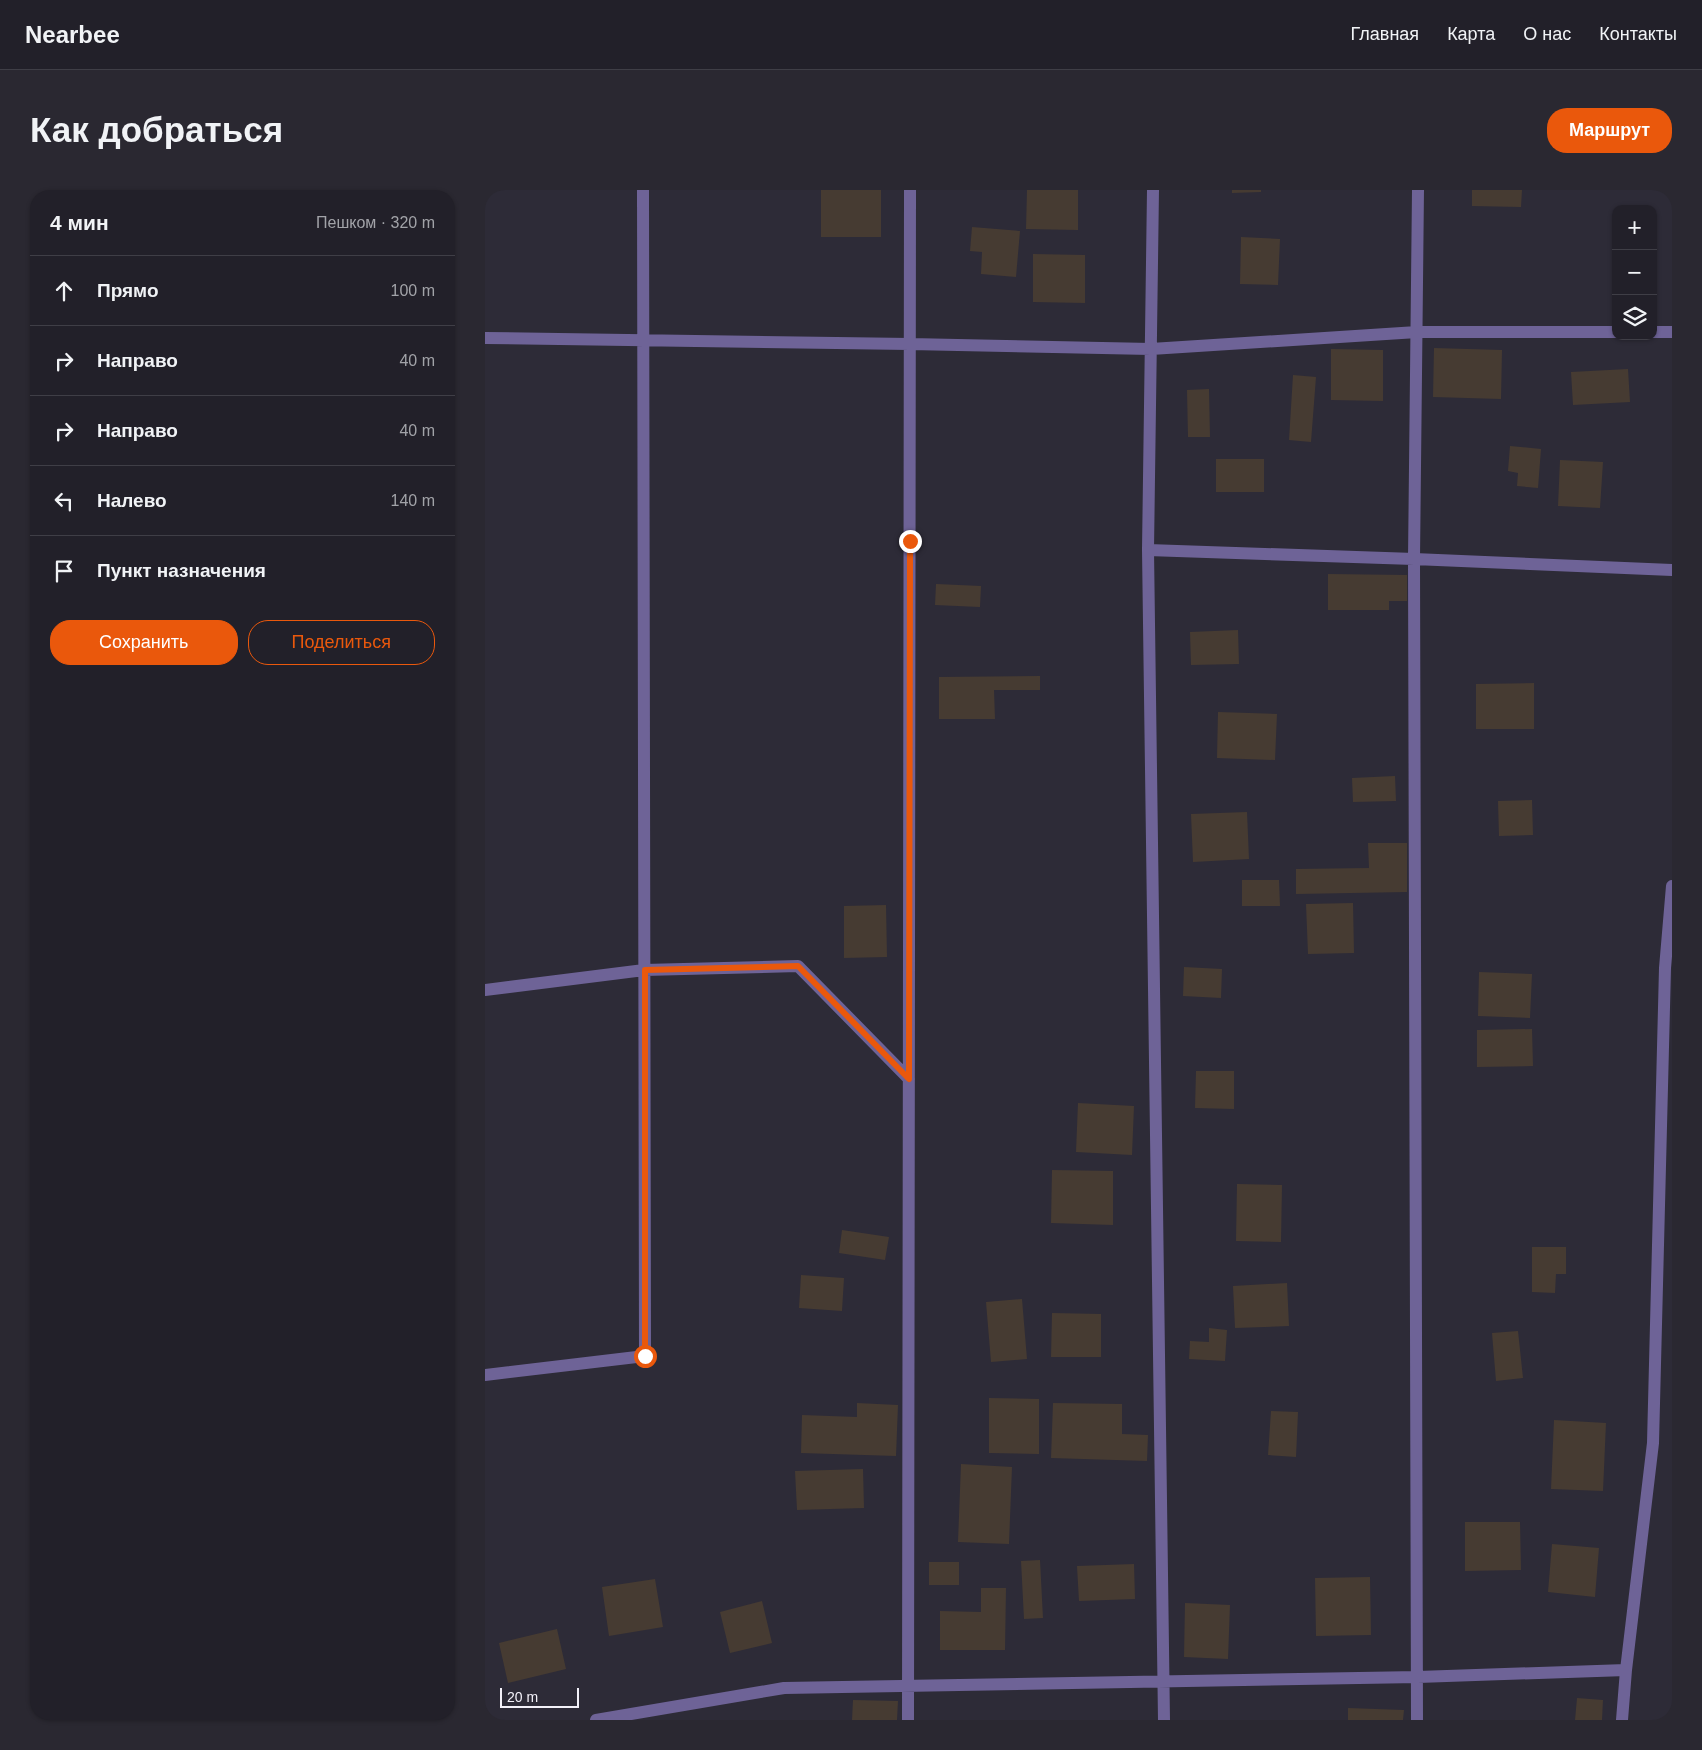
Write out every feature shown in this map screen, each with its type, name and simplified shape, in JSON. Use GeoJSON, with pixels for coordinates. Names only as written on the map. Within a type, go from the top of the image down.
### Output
{"type":"FeatureCollection","features":[{"type":"Feature","properties":{"kind":"street"},"geometry":{"type":"LineString","coordinates":[[485,1375],[645,1356],[643,190]]}},
{"type":"Feature","properties":{"kind":"street"},"geometry":{"type":"LineString","coordinates":[[908,1720],[910,190]]}},
{"type":"Feature","properties":{"kind":"street"},"geometry":{"type":"LineString","coordinates":[[1153,190],[1148,550],[1163,1720]]}},
{"type":"Feature","properties":{"kind":"street"},"geometry":{"type":"LineString","coordinates":[[1417,1720],[1414,559],[1418,190]]}},
{"type":"Feature","properties":{"kind":"street"},"geometry":{"type":"LineString","coordinates":[[485,338],[1151,349],[1417,332],[1612,332]]}},
{"type":"Feature","properties":{"kind":"street"},"geometry":{"type":"LineString","coordinates":[[1657,332],[1672,332]]}},
{"type":"Feature","properties":{"kind":"street"},"geometry":{"type":"LineString","coordinates":[[1148,550],[1672,570]]}},
{"type":"Feature","properties":{"kind":"street"},"geometry":{"type":"LineString","coordinates":[[1623,1720],[1626,1670],[1653,1443],[1672,886]]}},
{"type":"Feature","properties":{"kind":"street"},"geometry":{"type":"LineString","coordinates":[[485,990],[645,970],[798,966],[909,1079]]}},
{"type":"Feature","properties":{"kind":"street"},"geometry":{"type":"LineString","coordinates":[[596,1720],[784,1688],[1418,1677],[1626,1670]]}},
{"type":"Feature","properties":{"kind":"building"},"geometry":{"type":"Polygon","coordinates":[[[821,190],[881,190],[881,237],[821,237],[821,190]]]}},
{"type":"Feature","properties":{"kind":"building"},"geometry":{"type":"Polygon","coordinates":[[[1027,190],[1078,190],[1078,230],[1026,229],[1027,190]]]}},
{"type":"Feature","properties":{"kind":"building"},"geometry":{"type":"Polygon","coordinates":[[[1232,190],[1261,190],[1261,192],[1232,193],[1232,190]]]}},
{"type":"Feature","properties":{"kind":"building"},"geometry":{"type":"Polygon","coordinates":[[[1472,190],[1522,190],[1521,207],[1472,206],[1472,190]]]}},
{"type":"Feature","properties":{"kind":"building"},"geometry":{"type":"Polygon","coordinates":[[[972,227],[1020,231],[1016,277],[981,274],[982,252],[970,251],[972,227]]]}},
{"type":"Feature","properties":{"kind":"building"},"geometry":{"type":"Polygon","coordinates":[[[1241,237],[1280,239],[1278,285],[1240,284],[1241,237]]]}},
{"type":"Feature","properties":{"kind":"building"},"geometry":{"type":"Polygon","coordinates":[[[1033,254],[1085,255],[1085,303],[1033,302],[1033,254]]]}},
{"type":"Feature","properties":{"kind":"building"},"geometry":{"type":"Polygon","coordinates":[[[1434,348],[1502,350],[1501,399],[1433,397],[1434,348]]]}},
{"type":"Feature","properties":{"kind":"building"},"geometry":{"type":"Polygon","coordinates":[[[1331,349],[1383,350],[1383,401],[1331,400],[1331,349]]]}},
{"type":"Feature","properties":{"kind":"building"},"geometry":{"type":"Polygon","coordinates":[[[1628,369],[1630,402],[1573,405],[1571,372],[1628,369]]]}},
{"type":"Feature","properties":{"kind":"building"},"geometry":{"type":"Polygon","coordinates":[[[1293,375],[1316,377],[1311,442],[1289,440],[1293,375]]]}},
{"type":"Feature","properties":{"kind":"building"},"geometry":{"type":"Polygon","coordinates":[[[1209,389],[1210,437],[1188,437],[1187,390],[1209,389]]]}},
{"type":"Feature","properties":{"kind":"building"},"geometry":{"type":"Polygon","coordinates":[[[1510,446],[1541,449],[1538,488],[1517,486],[1518,473],[1508,471],[1510,446]]]}},
{"type":"Feature","properties":{"kind":"building"},"geometry":{"type":"Polygon","coordinates":[[[1216,459],[1264,459],[1264,492],[1216,492],[1216,459]]]}},
{"type":"Feature","properties":{"kind":"building"},"geometry":{"type":"Polygon","coordinates":[[[1560,460],[1603,462],[1600,508],[1558,506],[1560,460]]]}},
{"type":"Feature","properties":{"kind":"building"},"geometry":{"type":"Polygon","coordinates":[[[1328,574],[1407,575],[1407,601],[1389,601],[1389,610],[1328,610],[1328,574]]]}},
{"type":"Feature","properties":{"kind":"building"},"geometry":{"type":"Polygon","coordinates":[[[936,584],[981,586],[980,607],[935,605],[936,584]]]}},
{"type":"Feature","properties":{"kind":"building"},"geometry":{"type":"Polygon","coordinates":[[[1238,630],[1239,664],[1191,665],[1190,632],[1238,630]]]}},
{"type":"Feature","properties":{"kind":"building"},"geometry":{"type":"Polygon","coordinates":[[[1040,676],[1040,690],[994,690],[995,719],[939,719],[939,677],[1040,676]]]}},
{"type":"Feature","properties":{"kind":"building"},"geometry":{"type":"Polygon","coordinates":[[[1534,683],[1534,729],[1476,729],[1476,684],[1534,683]]]}},
{"type":"Feature","properties":{"kind":"building"},"geometry":{"type":"Polygon","coordinates":[[[1218,712],[1277,714],[1275,760],[1217,758],[1218,712]]]}},
{"type":"Feature","properties":{"kind":"building"},"geometry":{"type":"Polygon","coordinates":[[[1395,776],[1396,801],[1353,802],[1352,778],[1395,776]]]}},
{"type":"Feature","properties":{"kind":"building"},"geometry":{"type":"Polygon","coordinates":[[[1532,800],[1533,835],[1499,836],[1498,801],[1532,800]]]}},
{"type":"Feature","properties":{"kind":"building"},"geometry":{"type":"Polygon","coordinates":[[[1247,812],[1249,859],[1193,862],[1191,814],[1247,812]]]}},
{"type":"Feature","properties":{"kind":"building"},"geometry":{"type":"Polygon","coordinates":[[[1368,843],[1407,843],[1407,892],[1296,894],[1296,869],[1369,868],[1368,843]]]}},
{"type":"Feature","properties":{"kind":"building"},"geometry":{"type":"Polygon","coordinates":[[[1242,880],[1279,880],[1280,906],[1242,906],[1242,880]]]}},
{"type":"Feature","properties":{"kind":"building"},"geometry":{"type":"Polygon","coordinates":[[[1353,903],[1354,953],[1308,954],[1306,904],[1353,903]]]}},
{"type":"Feature","properties":{"kind":"building"},"geometry":{"type":"Polygon","coordinates":[[[886,905],[887,957],[844,958],[844,906],[886,905]]]}},
{"type":"Feature","properties":{"kind":"building"},"geometry":{"type":"Polygon","coordinates":[[[1184,967],[1222,969],[1221,998],[1183,996],[1184,967]]]}},
{"type":"Feature","properties":{"kind":"building"},"geometry":{"type":"Polygon","coordinates":[[[1479,972],[1532,974],[1530,1018],[1478,1016],[1479,972]]]}},
{"type":"Feature","properties":{"kind":"building"},"geometry":{"type":"Polygon","coordinates":[[[1532,1029],[1533,1066],[1477,1067],[1477,1030],[1532,1029]]]}},
{"type":"Feature","properties":{"kind":"building"},"geometry":{"type":"Polygon","coordinates":[[[1196,1071],[1234,1071],[1234,1109],[1195,1108],[1196,1071]]]}},
{"type":"Feature","properties":{"kind":"building"},"geometry":{"type":"Polygon","coordinates":[[[1078,1103],[1134,1106],[1132,1155],[1076,1152],[1078,1103]]]}},
{"type":"Feature","properties":{"kind":"building"},"geometry":{"type":"Polygon","coordinates":[[[1052,1170],[1113,1171],[1113,1225],[1051,1223],[1052,1170]]]}},
{"type":"Feature","properties":{"kind":"building"},"geometry":{"type":"Polygon","coordinates":[[[1237,1184],[1282,1185],[1281,1242],[1236,1241],[1237,1184]]]}},
{"type":"Feature","properties":{"kind":"building"},"geometry":{"type":"Polygon","coordinates":[[[842,1230],[889,1237],[885,1260],[839,1253],[842,1230]]]}},
{"type":"Feature","properties":{"kind":"building"},"geometry":{"type":"Polygon","coordinates":[[[1532,1247],[1566,1247],[1566,1274],[1556,1274],[1555,1293],[1532,1292],[1532,1247]]]}},
{"type":"Feature","properties":{"kind":"building"},"geometry":{"type":"Polygon","coordinates":[[[801,1275],[844,1278],[842,1311],[799,1308],[801,1275]]]}},
{"type":"Feature","properties":{"kind":"building"},"geometry":{"type":"Polygon","coordinates":[[[1287,1283],[1289,1326],[1235,1328],[1233,1286],[1287,1283]]]}},
{"type":"Feature","properties":{"kind":"building"},"geometry":{"type":"Polygon","coordinates":[[[1022,1299],[1027,1359],[991,1362],[986,1302],[1022,1299]]]}},
{"type":"Feature","properties":{"kind":"building"},"geometry":{"type":"Polygon","coordinates":[[[1052,1313],[1101,1314],[1101,1357],[1051,1357],[1052,1313]]]}},
{"type":"Feature","properties":{"kind":"building"},"geometry":{"type":"Polygon","coordinates":[[[1209,1328],[1227,1330],[1225,1361],[1189,1359],[1190,1341],[1209,1342],[1209,1328]]]}},
{"type":"Feature","properties":{"kind":"building"},"geometry":{"type":"Polygon","coordinates":[[[1518,1331],[1523,1378],[1496,1381],[1492,1333],[1518,1331]]]}},
{"type":"Feature","properties":{"kind":"building"},"geometry":{"type":"Polygon","coordinates":[[[989,1398],[1039,1399],[1039,1454],[989,1453],[989,1398]]]}},
{"type":"Feature","properties":{"kind":"building"},"geometry":{"type":"Polygon","coordinates":[[[857,1403],[898,1405],[896,1456],[801,1453],[802,1415],[857,1417],[857,1403]]]}},
{"type":"Feature","properties":{"kind":"building"},"geometry":{"type":"Polygon","coordinates":[[[1053,1403],[1122,1404],[1122,1434],[1148,1435],[1147,1461],[1051,1458],[1053,1403]]]}},
{"type":"Feature","properties":{"kind":"building"},"geometry":{"type":"Polygon","coordinates":[[[1271,1411],[1298,1412],[1296,1457],[1268,1455],[1271,1411]]]}},
{"type":"Feature","properties":{"kind":"building"},"geometry":{"type":"Polygon","coordinates":[[[1554,1420],[1606,1423],[1603,1491],[1551,1489],[1554,1420]]]}},
{"type":"Feature","properties":{"kind":"building"},"geometry":{"type":"Polygon","coordinates":[[[961,1464],[1012,1467],[1009,1544],[958,1542],[961,1464]]]}},
{"type":"Feature","properties":{"kind":"building"},"geometry":{"type":"Polygon","coordinates":[[[863,1469],[864,1508],[797,1510],[795,1471],[863,1469]]]}},
{"type":"Feature","properties":{"kind":"building"},"geometry":{"type":"Polygon","coordinates":[[[1465,1522],[1520,1522],[1521,1570],[1465,1571],[1465,1522]]]}},
{"type":"Feature","properties":{"kind":"building"},"geometry":{"type":"Polygon","coordinates":[[[1552,1544],[1599,1548],[1595,1597],[1548,1592],[1552,1544]]]}},
{"type":"Feature","properties":{"kind":"building"},"geometry":{"type":"Polygon","coordinates":[[[1040,1560],[1043,1618],[1024,1619],[1021,1561],[1040,1560]]]}},
{"type":"Feature","properties":{"kind":"building"},"geometry":{"type":"Polygon","coordinates":[[[929,1562],[959,1562],[959,1585],[929,1585],[929,1562]]]}},
{"type":"Feature","properties":{"kind":"building"},"geometry":{"type":"Polygon","coordinates":[[[1134,1564],[1135,1599],[1079,1601],[1077,1566],[1134,1564]]]}},
{"type":"Feature","properties":{"kind":"building"},"geometry":{"type":"Polygon","coordinates":[[[1370,1577],[1371,1635],[1316,1636],[1315,1578],[1370,1577]]]}},
{"type":"Feature","properties":{"kind":"building"},"geometry":{"type":"Polygon","coordinates":[[[655,1579],[663,1627],[609,1636],[602,1587],[655,1579]]]}},
{"type":"Feature","properties":{"kind":"building"},"geometry":{"type":"Polygon","coordinates":[[[981,1588],[1006,1588],[1005,1650],[940,1650],[940,1611],[981,1612],[981,1588]]]}},
{"type":"Feature","properties":{"kind":"building"},"geometry":{"type":"Polygon","coordinates":[[[762,1601],[772,1643],[730,1653],[720,1612],[762,1601]]]}},
{"type":"Feature","properties":{"kind":"building"},"geometry":{"type":"Polygon","coordinates":[[[1185,1603],[1230,1605],[1228,1659],[1184,1657],[1185,1603]]]}},
{"type":"Feature","properties":{"kind":"building"},"geometry":{"type":"Polygon","coordinates":[[[557,1629],[566,1669],[508,1683],[499,1643],[557,1629]]]}},
{"type":"Feature","properties":{"kind":"building"},"geometry":{"type":"Polygon","coordinates":[[[1577,1698],[1603,1700],[1602,1720],[1575,1720],[1577,1698]]]}},
{"type":"Feature","properties":{"kind":"building"},"geometry":{"type":"Polygon","coordinates":[[[853,1700],[898,1701],[897,1720],[852,1720],[853,1700]]]}},
{"type":"Feature","properties":{"kind":"building"},"geometry":{"type":"Polygon","coordinates":[[[1348,1708],[1404,1710],[1403,1720],[1348,1720],[1348,1708]]]}},
{"type":"Feature","properties":{"kind":"route"},"geometry":{"type":"LineString","coordinates":[[645,1356],[645,970],[798,966],[909,1079],[910,541]]}}]}
